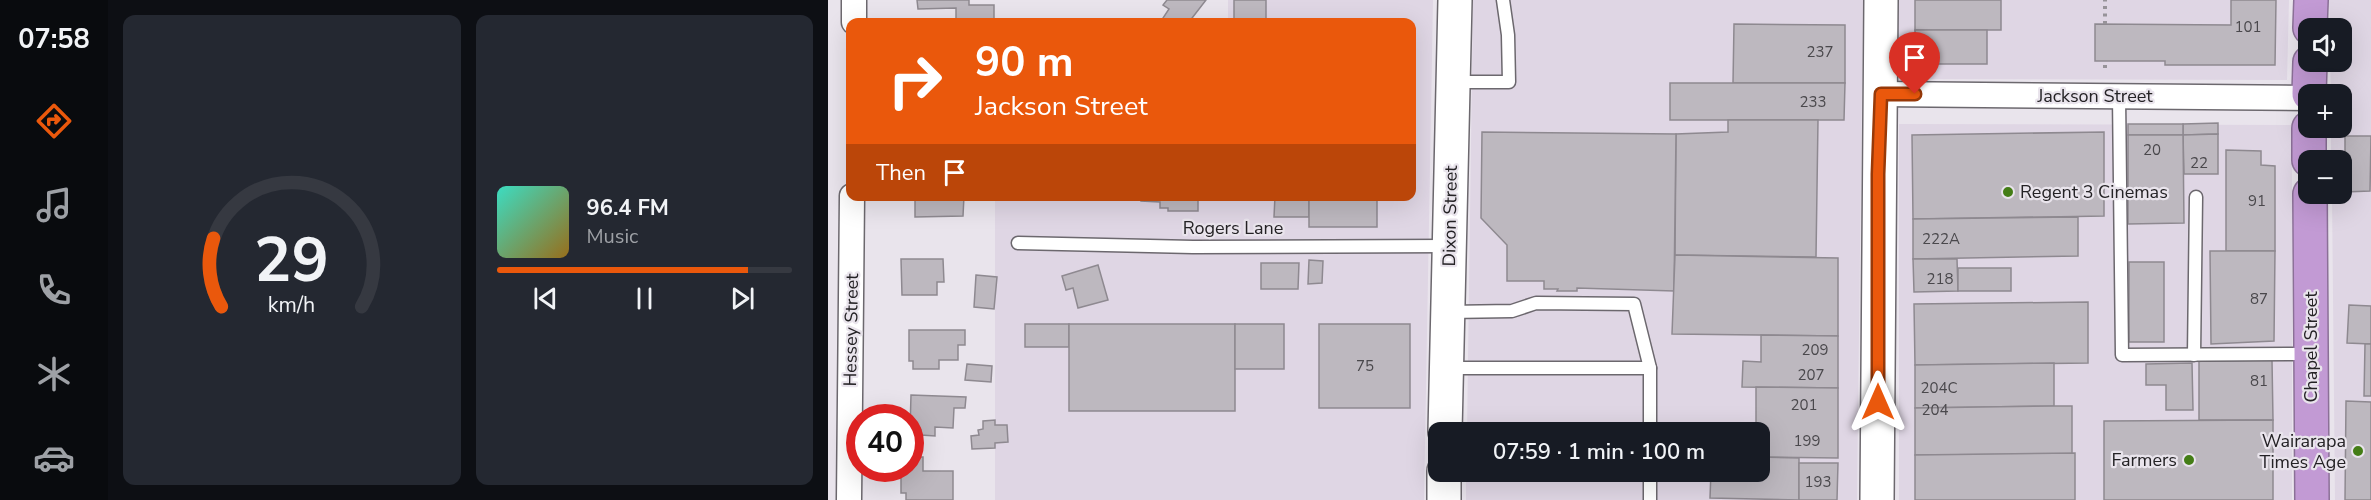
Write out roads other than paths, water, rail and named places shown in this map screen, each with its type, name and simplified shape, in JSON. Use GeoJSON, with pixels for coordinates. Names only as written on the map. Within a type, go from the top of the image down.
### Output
{"type":"FeatureCollection","features":[{"type":"Feature","properties":{"kind":"highway"},"geometry":{"type":"LineString","coordinates":[[2310,18],[2311,0]]}},
{"type":"Feature","properties":{"kind":"highway","name":"Chapel Street"},"geometry":{"type":"LineString","coordinates":[[2310,204],[2312,500]]}},
{"type":"Feature","properties":{"kind":"street"},"geometry":{"type":"LineString","coordinates":[[854,0],[854,18]]}},
{"type":"Feature","properties":{"kind":"street","name":"Dixon Street"},"geometry":{"type":"LineString","coordinates":[[1445,422],[1455,0]]}},
{"type":"Feature","properties":{"kind":"street"},"geometry":{"type":"LineString","coordinates":[[1877,500],[1881,0]]}},
{"type":"Feature","properties":{"kind":"street","name":"Jackson Street"},"geometry":{"type":"LineString","coordinates":[[1881,94],[2298,96]]}},
{"type":"Feature","properties":{"kind":"street","name":"Hessey Street"},"geometry":{"type":"LineString","coordinates":[[849,500],[852,201]]}},
{"type":"Feature","properties":{"kind":"street"},"geometry":{"type":"LineString","coordinates":[[1444,482],[1444,500]]}},
{"type":"Feature","properties":{"kind":"lane"},"geometry":{"type":"LineString","coordinates":[[1453,82],[1509,82],[1508,35],[1503,0]]}},
{"type":"Feature","properties":{"kind":"lane"},"geometry":{"type":"LineString","coordinates":[[2119,96],[2122,355],[2312,354]]}},
{"type":"Feature","properties":{"kind":"lane"},"geometry":{"type":"LineString","coordinates":[[2194,355],[2196,197]]}},
{"type":"Feature","properties":{"kind":"lane","name":"Rogers Lane"},"geometry":{"type":"LineString","coordinates":[[1018,243],[1193,247],[1449,246]]}},
{"type":"Feature","properties":{"kind":"lane"},"geometry":{"type":"LineString","coordinates":[[1448,312],[1512,311],[1536,303],[1634,304],[1650,368],[1650,422]]}},
{"type":"Feature","properties":{"kind":"lane"},"geometry":{"type":"LineString","coordinates":[[1447,368],[1650,368]]}},
{"type":"Feature","properties":{"kind":"lane"},"geometry":{"type":"LineString","coordinates":[[1650,482],[1650,500]]}},
{"type":"Feature","properties":{"kind":"place","name":"Regent 3 Cinemas"},"geometry":{"type":"Point","coordinates":[2008,192]}},
{"type":"Feature","properties":{"kind":"place","name":"Wairarapa Times Age"},"geometry":{"type":"Point","coordinates":[2358,451]}},
{"type":"Feature","properties":{"kind":"place","name":"Farmers"},"geometry":{"type":"Point","coordinates":[2189,460]}}]}
